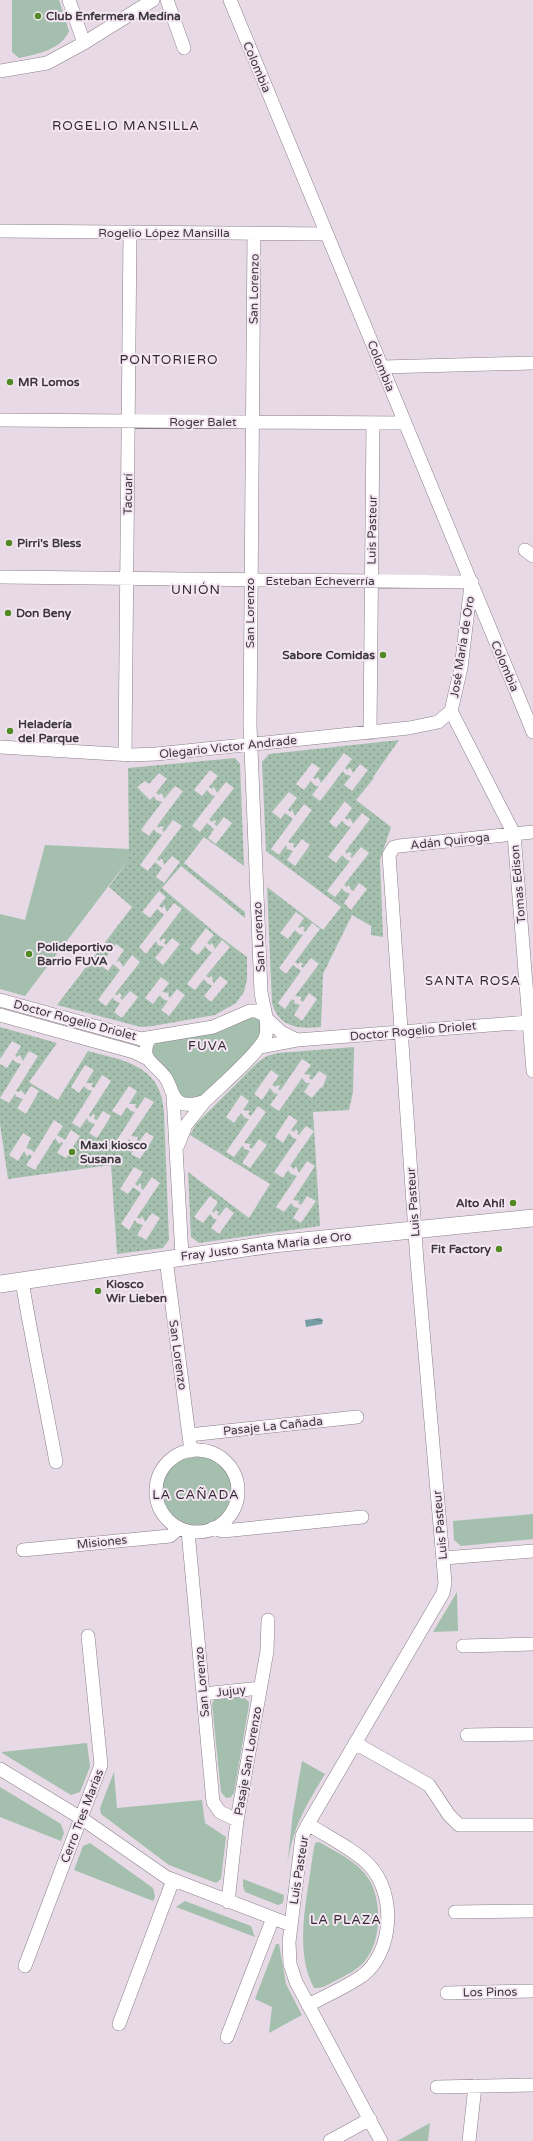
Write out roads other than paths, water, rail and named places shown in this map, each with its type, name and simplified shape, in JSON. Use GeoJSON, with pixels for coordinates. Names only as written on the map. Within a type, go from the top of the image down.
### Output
{"type":"FeatureCollection","features":[{"type":"Feature","properties":{"kind":"main road","name":"Fray Justo Santa María de Oro"},"geometry":{"type":"LineString","coordinates":[[0,1284],[174,1257],[273,1244],[533,1218]]}},
{"type":"Feature","properties":{"kind":"street"},"geometry":{"type":"LineString","coordinates":[[69,0],[84,43]]}},
{"type":"Feature","properties":{"kind":"street"},"geometry":{"type":"LineString","coordinates":[[0,71],[46,63],[84,43],[153,0]]}},
{"type":"Feature","properties":{"kind":"street"},"geometry":{"type":"LineString","coordinates":[[167,0],[184,48]]}},
{"type":"Feature","properties":{"kind":"street","name":"Colombia"},"geometry":{"type":"LineString","coordinates":[[230,0],[533,732]]}},
{"type":"Feature","properties":{"kind":"street","name":"Rogelio López Mansilla"},"geometry":{"type":"LineString","coordinates":[[0,231],[327,234]]}},
{"type":"Feature","properties":{"kind":"street","name":"Tacuarí"},"geometry":{"type":"LineString","coordinates":[[126,755],[130,232]]}},
{"type":"Feature","properties":{"kind":"street","name":"San Lorenzo"},"geometry":{"type":"LineString","coordinates":[[177,1151],[186,1125],[205,1101],[260,1047],[266,1035],[261,992],[251,744],[250,581],[254,233]]}},
{"type":"Feature","properties":{"kind":"street"},"geometry":{"type":"LineString","coordinates":[[382,367],[533,363]]}},
{"type":"Feature","properties":{"kind":"street","name":"Roger Balet"},"geometry":{"type":"LineString","coordinates":[[0,420],[405,423]]}},
{"type":"Feature","properties":{"kind":"street","name":"Luis Pasteur"},"geometry":{"type":"LineString","coordinates":[[370,733],[373,423]]}},
{"type":"Feature","properties":{"kind":"street","name":"Esteban Echeverría"},"geometry":{"type":"LineString","coordinates":[[0,577],[250,581],[472,582]]}},
{"type":"Feature","properties":{"kind":"street","name":"José María de Oro"},"geometry":{"type":"LineString","coordinates":[[451,711],[467,630],[472,582]]}},
{"type":"Feature","properties":{"kind":"street","name":"Olegario Victor Andrade"},"geometry":{"type":"LineString","coordinates":[[0,747],[126,755],[156,754],[370,733],[425,726],[438,722],[451,711]]}},
{"type":"Feature","properties":{"kind":"street","name":"Tomas Edison"},"geometry":{"type":"LineString","coordinates":[[451,711],[514,834],[533,1071]]}},
{"type":"Feature","properties":{"kind":"street","name":"Adán Quiroga"},"geometry":{"type":"LineString","coordinates":[[392,850],[399,846],[533,832]]}},
{"type":"Feature","properties":{"kind":"street","name":"Luis Pasteur"},"geometry":{"type":"LineString","coordinates":[[381,2141],[296,1982],[290,1964],[291,1925],[302,1836],[443,1593],[445,1583],[400,1032],[388,864],[389,855],[392,850]]}},
{"type":"Feature","properties":{"kind":"street"},"geometry":{"type":"LineString","coordinates":[[250,1011],[258,1002],[261,992]]}},
{"type":"Feature","properties":{"kind":"street","name":"Doctor Rogelio Driolet"},"geometry":{"type":"LineString","coordinates":[[0,1000],[141,1039],[149,1039],[213,1027],[250,1011]]}},
{"type":"Feature","properties":{"kind":"street"},"geometry":{"type":"LineString","coordinates":[[28,1023],[31,1009]]}},
{"type":"Feature","properties":{"kind":"street"},"geometry":{"type":"LineString","coordinates":[[250,1011],[256,1011],[281,1032],[297,1040]]}},
{"type":"Feature","properties":{"kind":"street","name":"Doctor Rogelio Driolet"},"geometry":{"type":"LineString","coordinates":[[0,1015],[134,1052],[146,1058]]}},
{"type":"Feature","properties":{"kind":"street","name":"Doctor Rogelio Driolet"},"geometry":{"type":"LineString","coordinates":[[260,1047],[297,1040],[529,1022]]}},
{"type":"Feature","properties":{"kind":"street"},"geometry":{"type":"LineString","coordinates":[[146,1058],[146,1048],[149,1039]]}},
{"type":"Feature","properties":{"kind":"street","name":"San Lorenzo"},"geometry":{"type":"LineString","coordinates":[[146,1058],[167,1079],[173,1095],[177,1151],[174,1257],[191,1451]]}},
{"type":"Feature","properties":{"kind":"street"},"geometry":{"type":"LineString","coordinates":[[173,1095],[178,1101],[189,1105],[205,1101]]}},
{"type":"Feature","properties":{"kind":"street"},"geometry":{"type":"LineString","coordinates":[[22,1281],[32,1348],[40,1373],[56,1462]]}},
{"type":"Feature","properties":{"kind":"street","name":"Pasaje La Cañada"},"geometry":{"type":"LineString","coordinates":[[189,1435],[357,1417]]}},
{"type":"Feature","properties":{"kind":"street"},"geometry":{"type":"LineString","coordinates":[[191,1451],[210,1452],[219,1457],[230,1467],[236,1480],[238,1490],[234,1508],[225,1520],[213,1528],[201,1532],[183,1529],[165,1516],[160,1508],[157,1499],[157,1485],[162,1471],[174,1457],[191,1451]]}},
{"type":"Feature","properties":{"kind":"street"},"geometry":{"type":"LineString","coordinates":[[213,1528],[223,1531],[362,1517]]}},
{"type":"Feature","properties":{"kind":"street","name":"San Lorenzo"},"geometry":{"type":"LineString","coordinates":[[183,1529],[203,1694],[213,1802],[220,1812],[237,1820]]}},
{"type":"Feature","properties":{"kind":"street","name":"Misiones"},"geometry":{"type":"LineString","coordinates":[[23,1550],[170,1536],[183,1529]]}},
{"type":"Feature","properties":{"kind":"street"},"geometry":{"type":"LineString","coordinates":[[444,1558],[533,1551]]}},
{"type":"Feature","properties":{"kind":"street","name":"Pasaje San Lorenzo"},"geometry":{"type":"LineString","coordinates":[[228,1902],[237,1820],[267,1650],[268,1620]]}},
{"type":"Feature","properties":{"kind":"street","name":"Cerro Tres Marías"},"geometry":{"type":"LineString","coordinates":[[25,1966],[101,1765],[88,1636]]}},
{"type":"Feature","properties":{"kind":"street"},"geometry":{"type":"LineString","coordinates":[[463,1646],[533,1644]]}},
{"type":"Feature","properties":{"kind":"street","name":"Jujuy"},"geometry":{"type":"LineString","coordinates":[[203,1694],[260,1688]]}},
{"type":"Feature","properties":{"kind":"street"},"geometry":{"type":"LineString","coordinates":[[467,1735],[533,1734]]}},
{"type":"Feature","properties":{"kind":"street"},"geometry":{"type":"LineString","coordinates":[[355,1743],[429,1785],[449,1815],[459,1825],[533,1825]]}},
{"type":"Feature","properties":{"kind":"street"},"geometry":{"type":"LineString","coordinates":[[0,1769],[81,1818],[173,1880],[291,1925]]}},
{"type":"Feature","properties":{"kind":"street"},"geometry":{"type":"LineString","coordinates":[[308,1824],[369,1865],[378,1877],[383,1890],[387,1921],[386,1936],[381,1950],[363,1975],[308,2005]]}},
{"type":"Feature","properties":{"kind":"street"},"geometry":{"type":"LineString","coordinates":[[119,2024],[173,1880]]}},
{"type":"Feature","properties":{"kind":"street"},"geometry":{"type":"LineString","coordinates":[[455,1912],[533,1911]]}},
{"type":"Feature","properties":{"kind":"street"},"geometry":{"type":"LineString","coordinates":[[227,2037],[273,1918]]}},
{"type":"Feature","properties":{"kind":"street","name":"Los Pinos"},"geometry":{"type":"LineString","coordinates":[[447,1993],[533,1991]]}},
{"type":"Feature","properties":{"kind":"street"},"geometry":{"type":"LineString","coordinates":[[437,2087],[533,2085]]}},
{"type":"Feature","properties":{"kind":"street"},"geometry":{"type":"LineString","coordinates":[[469,2141],[475,2086]]}},
{"type":"Feature","properties":{"kind":"street"},"geometry":{"type":"LineString","coordinates":[[330,2141],[370,2119]]}},
{"type":"Feature","properties":{"kind":"water"},"geometry":{"type":"Polygon","coordinates":[[[320,1318],[323,1320],[322,1324],[306,1327],[305,1320],[320,1318]]]}},
{"type":"Feature","properties":{"kind":"place","name":"Club Enfermera Medina"},"geometry":{"type":"Point","coordinates":[38,16]}},
{"type":"Feature","properties":{"kind":"place","name":"MR Lomos"},"geometry":{"type":"Point","coordinates":[10,382]}},
{"type":"Feature","properties":{"kind":"place","name":"Pirri's Bless"},"geometry":{"type":"Point","coordinates":[9,543]}},
{"type":"Feature","properties":{"kind":"place","name":"Don Beny"},"geometry":{"type":"Point","coordinates":[8,613]}},
{"type":"Feature","properties":{"kind":"place","name":"Sabore Comidas"},"geometry":{"type":"Point","coordinates":[383,655]}},
{"type":"Feature","properties":{"kind":"place","name":"Heladería del Parque"},"geometry":{"type":"Point","coordinates":[10,731]}},
{"type":"Feature","properties":{"kind":"place","name":"Polideportivo Barrio FUVA"},"geometry":{"type":"Point","coordinates":[29,954]}},
{"type":"Feature","properties":{"kind":"place","name":"Maxi kiosco Susana"},"geometry":{"type":"Point","coordinates":[72,1152]}},
{"type":"Feature","properties":{"kind":"place","name":"Alto Ahí!"},"geometry":{"type":"Point","coordinates":[513,1203]}},
{"type":"Feature","properties":{"kind":"place","name":"Fit Factory"},"geometry":{"type":"Point","coordinates":[499,1249]}},
{"type":"Feature","properties":{"kind":"place","name":"Kiosco Wir Lieben"},"geometry":{"type":"Point","coordinates":[98,1291]}},
{"type":"Feature","properties":{"kind":"district","name":"ROGELIO MANSILLA"},"geometry":{"type":"Point","coordinates":[126,125]}},
{"type":"Feature","properties":{"kind":"district","name":"PONTORIERO"},"geometry":{"type":"Point","coordinates":[169,359]}},
{"type":"Feature","properties":{"kind":"district","name":"UNIÓN"},"geometry":{"type":"Point","coordinates":[196,589]}},
{"type":"Feature","properties":{"kind":"district","name":"SANTA ROSA"},"geometry":{"type":"Point","coordinates":[473,980]}},
{"type":"Feature","properties":{"kind":"district","name":"FUVA"},"geometry":{"type":"Point","coordinates":[208,1045]}},
{"type":"Feature","properties":{"kind":"district","name":"LA CAÑADA"},"geometry":{"type":"Point","coordinates":[196,1494]}},
{"type":"Feature","properties":{"kind":"district","name":"LA PLAZA"},"geometry":{"type":"Point","coordinates":[346,1919]}}]}
